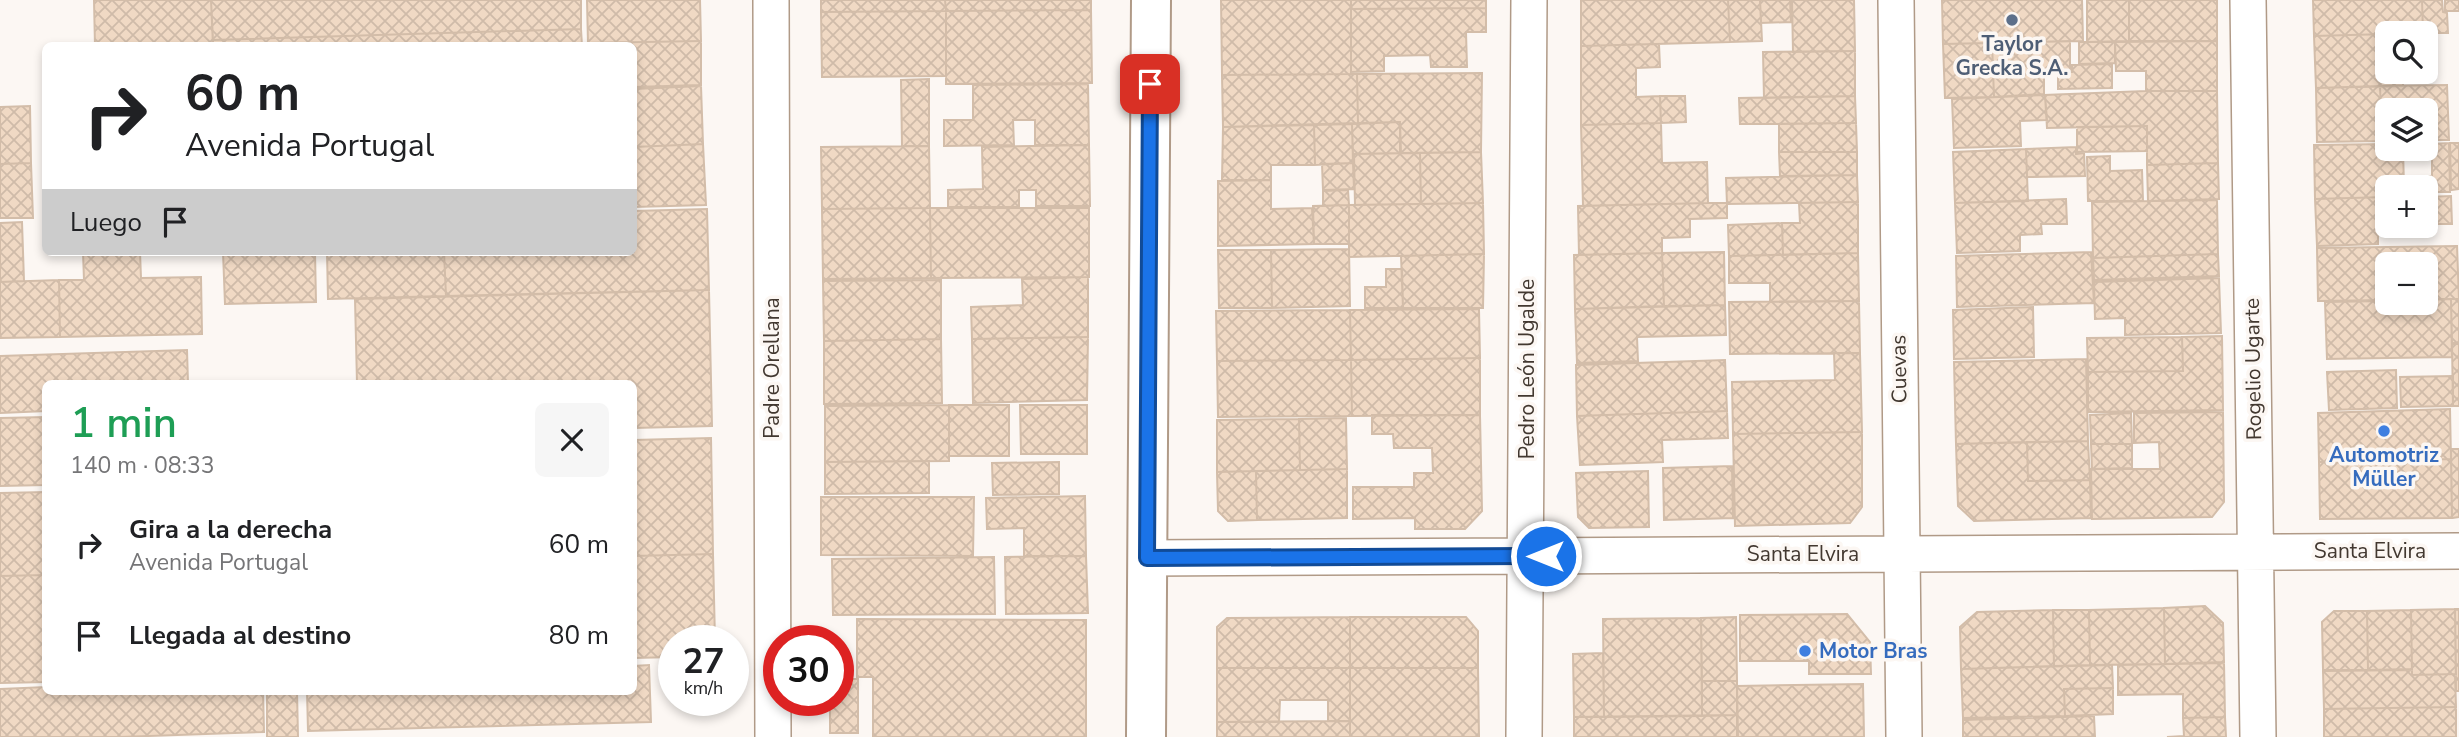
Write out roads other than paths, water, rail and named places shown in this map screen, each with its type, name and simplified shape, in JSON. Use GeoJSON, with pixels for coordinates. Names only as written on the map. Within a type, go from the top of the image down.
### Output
{"type":"FeatureCollection","features":[{"type":"Feature","properties":{"kind":"street","name":"Padre Orellana"},"geometry":{"type":"LineString","coordinates":[[771,0],[773,737]]}},
{"type":"Feature","properties":{"kind":"street"},"geometry":{"type":"LineString","coordinates":[[1146,737],[1151,0]]}},
{"type":"Feature","properties":{"kind":"street","name":"Pedro León Ugalde"},"geometry":{"type":"LineString","coordinates":[[1524,737],[1529,0]]}},
{"type":"Feature","properties":{"kind":"street","name":"Cuevas"},"geometry":{"type":"LineString","coordinates":[[1896,0],[1904,737]]}},
{"type":"Feature","properties":{"kind":"street","name":"Rogelio Ugarte"},"geometry":{"type":"LineString","coordinates":[[2248,0],[2259,737]]}},
{"type":"Feature","properties":{"kind":"street","name":"Santa Elvira"},"geometry":{"type":"LineString","coordinates":[[1147,558],[2459,551]]}},
{"type":"Feature","properties":{"kind":"place","name":"Taylor Grecka S.A."},"geometry":{"type":"Point","coordinates":[2012,20]}},
{"type":"Feature","properties":{"kind":"place","name":"Automotriz Müller"},"geometry":{"type":"Point","coordinates":[2384,431]}},
{"type":"Feature","properties":{"kind":"place","name":"Motor Bras"},"geometry":{"type":"Point","coordinates":[1805,651]}}]}
